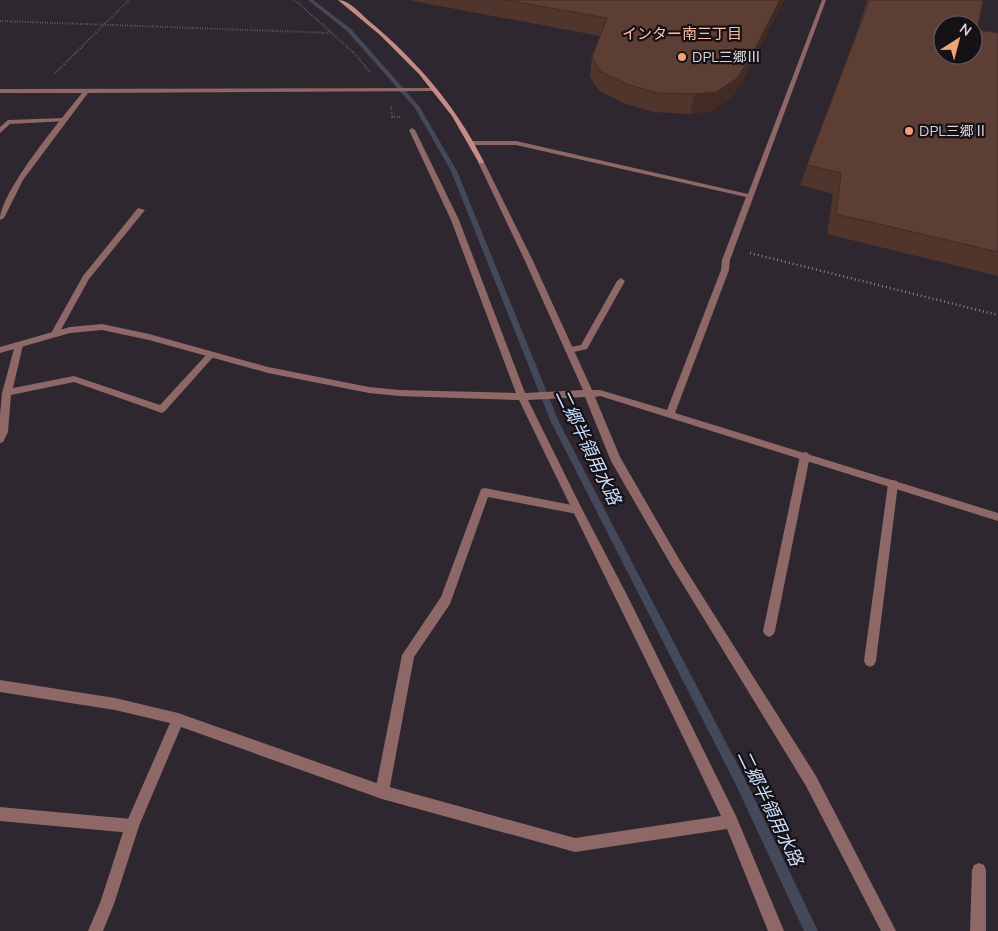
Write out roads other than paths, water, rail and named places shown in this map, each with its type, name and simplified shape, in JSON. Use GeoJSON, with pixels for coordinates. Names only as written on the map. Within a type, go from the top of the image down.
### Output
{"type":"FeatureCollection","features":[{"type":"Feature","properties":{"kind":"street"},"geometry":{"type":"LineString","coordinates":[[341,0],[388,42],[435,90],[447,104],[472,143],[569,350],[615,458],[675,562],[811,781],[889,931]]}},
{"type":"Feature","properties":{"kind":"street"},"geometry":{"type":"LineString","coordinates":[[670,414],[725,270],[726,260],[749,196],[824,0]]}},
{"type":"Feature","properties":{"kind":"street"},"geometry":{"type":"LineString","coordinates":[[0,91],[435,90]]}},
{"type":"Feature","properties":{"kind":"street"},"geometry":{"type":"LineString","coordinates":[[0,218],[20,180],[86,91]]}},
{"type":"Feature","properties":{"kind":"street"},"geometry":{"type":"LineString","coordinates":[[0,131],[8,122],[64,120]]}},
{"type":"Feature","properties":{"kind":"street"},"geometry":{"type":"LineString","coordinates":[[412,130],[455,220],[522,396],[731,821],[776,931]]}},
{"type":"Feature","properties":{"kind":"street"},"geometry":{"type":"LineString","coordinates":[[472,143],[516,143],[749,196]]}},
{"type":"Feature","properties":{"kind":"street"},"geometry":{"type":"LineString","coordinates":[[54,335],[86,278],[142,210]]}},
{"type":"Feature","properties":{"kind":"street"},"geometry":{"type":"LineString","coordinates":[[569,350],[584,347],[621,281]]}},
{"type":"Feature","properties":{"kind":"street"},"geometry":{"type":"LineString","coordinates":[[0,350],[70,330],[102,327],[149,337],[268,370],[369,390],[408,394],[522,396],[600,393],[998,517]]}},
{"type":"Feature","properties":{"kind":"street"},"geometry":{"type":"LineString","coordinates":[[0,439],[3,432],[7,394],[19,345]]}},
{"type":"Feature","properties":{"kind":"street"},"geometry":{"type":"LineString","coordinates":[[7,394],[74,379],[162,409],[211,355]]}},
{"type":"Feature","properties":{"kind":"street"},"geometry":{"type":"LineString","coordinates":[[769,631],[805,456]]}},
{"type":"Feature","properties":{"kind":"street"},"geometry":{"type":"LineString","coordinates":[[870,661],[893,484]]}},
{"type":"Feature","properties":{"kind":"street"},"geometry":{"type":"LineString","coordinates":[[382,792],[408,655],[446,600],[485,492],[577,510]]}},
{"type":"Feature","properties":{"kind":"street"},"geometry":{"type":"LineString","coordinates":[[0,686],[115,704],[178,719],[382,792],[575,845],[731,821]]}},
{"type":"Feature","properties":{"kind":"street"},"geometry":{"type":"LineString","coordinates":[[96,931],[107,904],[132,826],[178,719]]}},
{"type":"Feature","properties":{"kind":"street"},"geometry":{"type":"LineString","coordinates":[[0,814],[132,826]]}},
{"type":"Feature","properties":{"kind":"street"},"geometry":{"type":"LineString","coordinates":[[978,931],[980,870]]}},
{"type":"Feature","properties":{"kind":"waterway","name":"二郷半領用水路"},"geometry":{"type":"LineString","coordinates":[[310,0],[349,30],[417,107],[454,171],[555,422],[740,781],[811,931]]}},
{"type":"Feature","properties":{"kind":"place","name":"DPL三郷Ⅲ"},"geometry":{"type":"Point","coordinates":[682,57]}},
{"type":"Feature","properties":{"kind":"place","name":"DPL三郷Ⅱ"},"geometry":{"type":"Point","coordinates":[909,131]}},
{"type":"Feature","properties":{"kind":"district","name":"インター南三丁目"},"geometry":{"type":"Point","coordinates":[682,34]}}]}
